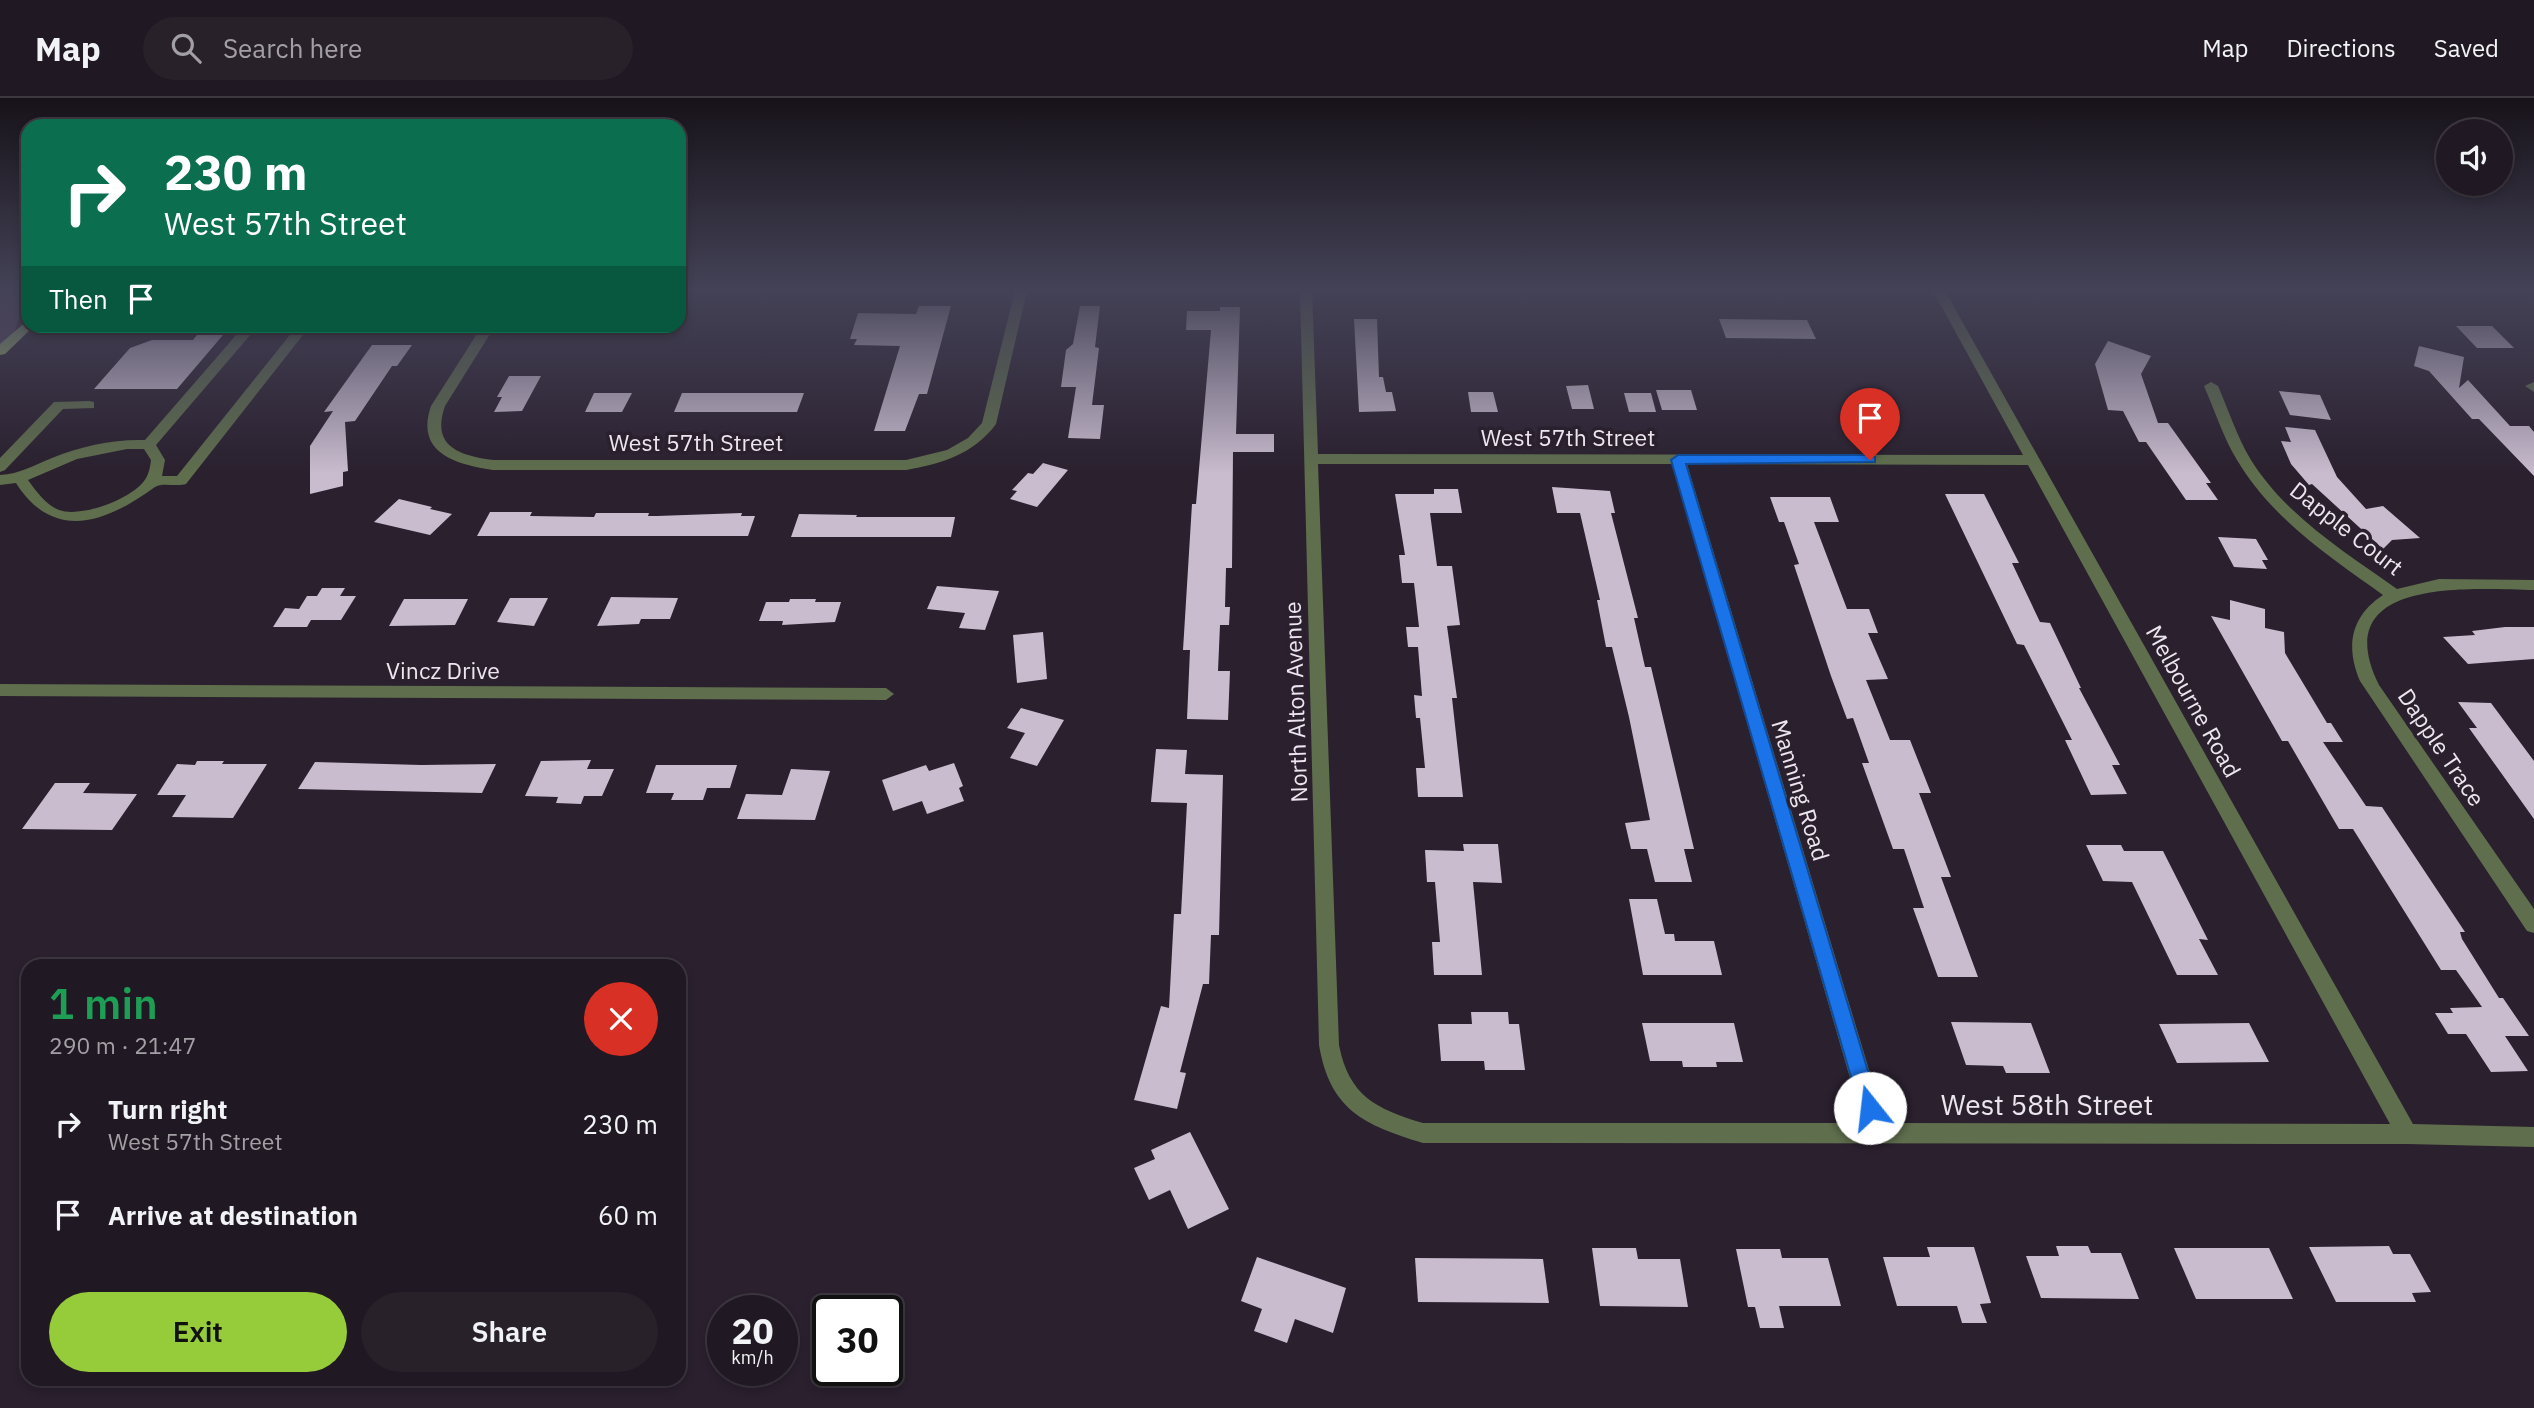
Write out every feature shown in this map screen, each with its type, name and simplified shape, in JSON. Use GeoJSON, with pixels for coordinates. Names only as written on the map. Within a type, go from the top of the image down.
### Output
{"type":"FeatureCollection","features":[{"type":"Feature","properties":{"kind":"street"},"geometry":{"type":"LineString","coordinates":[[149,445],[229,352]]}},
{"type":"Feature","properties":{"kind":"street"},"geometry":{"type":"LineString","coordinates":[[152,481],[181,481],[282,352]]}},
{"type":"Feature","properties":{"kind":"street","name":"West 57th Street"},"geometry":{"type":"LineString","coordinates":[[472,352],[435,411],[432,425],[440,445],[458,457],[493,465],[906,465],[955,451],[978,437],[993,415],[1007,352]]}},
{"type":"Feature","properties":{"kind":"street","name":"North Alton Avenue"},"geometry":{"type":"LineString","coordinates":[[1308,352],[1329,1045],[1338,1077],[1358,1104]]}},
{"type":"Feature","properties":{"kind":"street","name":"Melbourne Road"},"geometry":{"type":"LineString","coordinates":[[1973,352],[2407,1134]]}},
{"type":"Feature","properties":{"kind":"street","name":"Dapple Court"},"geometry":{"type":"LineString","coordinates":[[2211,386],[2244,460],[2272,498],[2313,535],[2395,595]]}},
{"type":"Feature","properties":{"kind":"street"},"geometry":{"type":"LineString","coordinates":[[0,467],[59,405],[89,405]]}},
{"type":"Feature","properties":{"kind":"street"},"geometry":{"type":"LineString","coordinates":[[0,480],[21,480],[62,459],[128,443],[149,445]]}},
{"type":"Feature","properties":{"kind":"street"},"geometry":{"type":"LineString","coordinates":[[21,480],[29,493],[49,511],[63,516],[114,506],[135,496],[152,481],[159,460],[149,445]]}},
{"type":"Feature","properties":{"kind":"street","name":"West 57th Street"},"geometry":{"type":"LineString","coordinates":[[1311,459],[2035,460]]}},
{"type":"Feature","properties":{"kind":"street","name":"Manning Road"},"geometry":{"type":"LineString","coordinates":[[1678,460],[1877,1134]]}},
{"type":"Feature","properties":{"kind":"street"},"geometry":{"type":"LineString","coordinates":[[2395,595],[2433,585],[2534,585]]}},
{"type":"Feature","properties":{"kind":"street","name":"Dapple Trace"},"geometry":{"type":"LineString","coordinates":[[2395,595],[2371,611],[2360,634],[2360,656],[2368,680],[2534,925]]}},
{"type":"Feature","properties":{"kind":"street","name":"Vincz Drive"},"geometry":{"type":"LineString","coordinates":[[0,690],[886,694]]}},
{"type":"Feature","properties":{"kind":"street","name":"West 58th Street"},"geometry":{"type":"LineString","coordinates":[[1358,1104],[1387,1124],[1423,1133],[2407,1134],[2534,1137]]}},
{"type":"Feature","properties":{"kind":"building"},"geometry":{"type":"Polygon","coordinates":[[[126,352],[208,352],[177,389],[94,389],[126,352]]]}},
{"type":"Feature","properties":{"kind":"building"},"geometry":{"type":"Polygon","coordinates":[[[367,352],[407,352],[397,366],[392,366],[355,421],[345,422],[348,471],[343,472],[343,486],[310,494],[310,446],[333,411],[324,412],[367,352]]]}},
{"type":"Feature","properties":{"kind":"building"},"geometry":{"type":"Polygon","coordinates":[[[898,352],[938,352],[927,394],[919,394],[905,431],[874,431],[898,352]]]}},
{"type":"Feature","properties":{"kind":"building"},"geometry":{"type":"Polygon","coordinates":[[[1066,352],[1098,352],[1092,405],[1104,405],[1100,439],[1068,438],[1076,387],[1061,387],[1066,352]]]}},
{"type":"Feature","properties":{"kind":"building"},"geometry":{"type":"Polygon","coordinates":[[[1209,352],[1239,352],[1236,434],[1274,434],[1274,452],[1233,452],[1232,568],[1226,568],[1225,607],[1230,607],[1229,625],[1220,625],[1218,671],[1230,671],[1228,720],[1187,719],[1190,650],[1183,650],[1192,504],[1196,504],[1209,352]]]}},
{"type":"Feature","properties":{"kind":"building"},"geometry":{"type":"Polygon","coordinates":[[[1356,352],[1378,352],[1379,377],[1383,377],[1386,392],[1392,392],[1396,411],[1359,412],[1356,352]]]}},
{"type":"Feature","properties":{"kind":"building"},"geometry":{"type":"Polygon","coordinates":[[[2102,352],[2140,352],[2151,356],[2141,374],[2158,423],[2168,423],[2211,483],[2206,483],[2218,500],[2186,500],[2146,442],[2139,442],[2123,411],[2108,410],[2095,364],[2102,352]]]}},
{"type":"Feature","properties":{"kind":"building"},"geometry":{"type":"Polygon","coordinates":[[[2417,352],[2444,352],[2464,357],[2459,388],[2468,380],[2510,426],[2529,426],[2534,432],[2534,476],[2479,419],[2472,419],[2429,371],[2414,366],[2417,352]]]}},
{"type":"Feature","properties":{"kind":"building"},"geometry":{"type":"Polygon","coordinates":[[[509,376],[541,376],[522,411],[494,412],[502,397],[497,397],[509,376]]]}},
{"type":"Feature","properties":{"kind":"building"},"geometry":{"type":"Polygon","coordinates":[[[1588,385],[1594,409],[1572,409],[1566,386],[1588,385]]]}},
{"type":"Feature","properties":{"kind":"building"},"geometry":{"type":"Polygon","coordinates":[[[1656,390],[1691,390],[1697,410],[1662,410],[1656,390]]]}},
{"type":"Feature","properties":{"kind":"building"},"geometry":{"type":"Polygon","coordinates":[[[2279,391],[2320,395],[2331,420],[2290,415],[2279,391]]]}},
{"type":"Feature","properties":{"kind":"building"},"geometry":{"type":"Polygon","coordinates":[[[1468,392],[1493,392],[1498,412],[1471,412],[1468,392]]]}},
{"type":"Feature","properties":{"kind":"building"},"geometry":{"type":"Polygon","coordinates":[[[594,393],[632,393],[622,412],[585,412],[594,393]]]}},
{"type":"Feature","properties":{"kind":"building"},"geometry":{"type":"Polygon","coordinates":[[[682,393],[804,393],[797,412],[674,412],[682,393]]]}},
{"type":"Feature","properties":{"kind":"building"},"geometry":{"type":"Polygon","coordinates":[[[1624,393],[1651,393],[1656,412],[1629,412],[1624,393]]]}},
{"type":"Feature","properties":{"kind":"building"},"geometry":{"type":"Polygon","coordinates":[[[2285,427],[2315,430],[2337,477],[2366,509],[2383,506],[2420,538],[2392,540],[2383,549],[2312,484],[2309,485],[2291,464],[2281,441],[2291,442],[2285,427]]]}},
{"type":"Feature","properties":{"kind":"building"},"geometry":{"type":"Polygon","coordinates":[[[1043,463],[1068,470],[1037,507],[1010,499],[1017,491],[1012,490],[1028,473],[1033,474],[1043,463]]]}},
{"type":"Feature","properties":{"kind":"building"},"geometry":{"type":"Polygon","coordinates":[[[1552,487],[1610,491],[1615,513],[1611,513],[1638,618],[1634,618],[1645,667],[1651,667],[1694,849],[1684,849],[1692,882],[1655,882],[1647,849],[1631,849],[1625,823],[1650,820],[1629,717],[1612,647],[1606,647],[1597,600],[1600,600],[1580,513],[1557,513],[1552,487]]]}},
{"type":"Feature","properties":{"kind":"building"},"geometry":{"type":"Polygon","coordinates":[[[1434,489],[1458,489],[1462,513],[1430,513],[1437,566],[1452,566],[1460,625],[1447,626],[1457,698],[1452,698],[1463,797],[1418,797],[1416,768],[1425,768],[1420,718],[1416,718],[1414,695],[1422,696],[1418,647],[1408,647],[1406,627],[1419,627],[1414,583],[1402,583],[1399,555],[1405,555],[1395,494],[1434,494],[1434,489]]]}},
{"type":"Feature","properties":{"kind":"building"},"geometry":{"type":"Polygon","coordinates":[[[1945,494],[1984,494],[2019,563],[2012,563],[2040,622],[2050,623],[2079,688],[2120,765],[2112,765],[2127,794],[2091,795],[2065,740],[2072,740],[2024,645],[2017,644],[1945,494]]]}},
{"type":"Feature","properties":{"kind":"building"},"geometry":{"type":"Polygon","coordinates":[[[1770,497],[1830,497],[1839,522],[1814,522],[1847,609],[1869,609],[1878,633],[1868,633],[1888,679],[1866,680],[1890,740],[1910,740],[1931,793],[1919,793],[1951,877],[1941,877],[1978,977],[1938,977],[1913,908],[1924,908],[1904,849],[1893,849],[1862,763],[1869,763],[1853,718],[1847,719],[1794,565],[1799,564],[1784,522],[1779,522],[1770,497]]]}},
{"type":"Feature","properties":{"kind":"building"},"geometry":{"type":"Polygon","coordinates":[[[399,499],[452,514],[430,535],[374,522],[399,499]]]}},
{"type":"Feature","properties":{"kind":"building"},"geometry":{"type":"Polygon","coordinates":[[[490,512],[594,517],[596,513],[649,513],[648,516],[657,516],[742,513],[741,516],[755,516],[748,536],[477,536],[490,512]]]}},
{"type":"Feature","properties":{"kind":"building"},"geometry":{"type":"Polygon","coordinates":[[[799,514],[955,517],[951,537],[791,537],[799,514]]]}},
{"type":"Feature","properties":{"kind":"building"},"geometry":{"type":"Polygon","coordinates":[[[2218,537],[2256,539],[2268,560],[2262,560],[2267,569],[2234,567],[2218,537]]]}},
{"type":"Feature","properties":{"kind":"building"},"geometry":{"type":"Polygon","coordinates":[[[937,586],[999,591],[985,630],[959,628],[965,613],[927,609],[937,586]]]}},
{"type":"Feature","properties":{"kind":"building"},"geometry":{"type":"Polygon","coordinates":[[[322,588],[345,588],[340,596],[356,596],[341,620],[311,620],[307,627],[273,627],[285,608],[299,609],[307,596],[317,596],[322,588]]]}},
{"type":"Feature","properties":{"kind":"building"},"geometry":{"type":"Polygon","coordinates":[[[611,597],[678,598],[670,619],[641,619],[639,624],[597,626],[611,597]]]}},
{"type":"Feature","properties":{"kind":"building"},"geometry":{"type":"Polygon","coordinates":[[[510,598],[548,598],[534,626],[497,622],[510,598]]]}},
{"type":"Feature","properties":{"kind":"building"},"geometry":{"type":"Polygon","coordinates":[[[404,599],[468,599],[455,625],[389,626],[404,599]]]}},
{"type":"Feature","properties":{"kind":"building"},"geometry":{"type":"Polygon","coordinates":[[[790,599],[841,602],[835,622],[782,625],[783,621],[759,621],[766,602],[789,602],[790,599]]]}},
{"type":"Feature","properties":{"kind":"building"},"geometry":{"type":"Polygon","coordinates":[[[2230,600],[2265,609],[2265,628],[2284,632],[2285,653],[2327,723],[2331,723],[2343,742],[2323,742],[2366,806],[2382,807],[2465,932],[2460,932],[2462,939],[2499,998],[2503,998],[2529,1036],[2505,1036],[2528,1071],[2491,1072],[2466,1034],[2448,1034],[2435,1013],[2453,1013],[2450,1008],[2482,1007],[2456,970],[2441,970],[2353,829],[2339,829],[2288,741],[2282,741],[2211,616],[2230,620],[2230,600]]]}},
{"type":"Feature","properties":{"kind":"building"},"geometry":{"type":"Polygon","coordinates":[[[2534,627],[2534,659],[2468,664],[2443,637],[2475,635],[2472,631],[2534,627]]]}},
{"type":"Feature","properties":{"kind":"building"},"geometry":{"type":"Polygon","coordinates":[[[1043,632],[1047,679],[1017,683],[1013,635],[1043,632]]]}},
{"type":"Feature","properties":{"kind":"building"},"geometry":{"type":"Polygon","coordinates":[[[2458,702],[2491,703],[2534,761],[2534,819],[2469,728],[2477,728],[2458,702]]]}},
{"type":"Feature","properties":{"kind":"building"},"geometry":{"type":"Polygon","coordinates":[[[1021,708],[1064,720],[1037,766],[1010,758],[1025,733],[1007,728],[1021,708]]]}},
{"type":"Feature","properties":{"kind":"building"},"geometry":{"type":"Polygon","coordinates":[[[1156,749],[1187,750],[1185,774],[1223,775],[1219,935],[1211,935],[1209,984],[1203,984],[1180,1072],[1186,1073],[1177,1109],[1134,1100],[1161,1006],[1169,1008],[1174,914],[1181,914],[1187,803],[1151,802],[1156,749]]]}},
{"type":"Feature","properties":{"kind":"building"},"geometry":{"type":"Polygon","coordinates":[[[591,760],[587,769],[614,769],[602,796],[584,796],[581,804],[556,803],[558,797],[525,796],[541,761],[591,760]]]}},
{"type":"Feature","properties":{"kind":"building"},"geometry":{"type":"Polygon","coordinates":[[[197,761],[267,764],[233,818],[172,817],[186,795],[157,795],[177,764],[195,765],[197,761]]]}},
{"type":"Feature","properties":{"kind":"building"},"geometry":{"type":"Polygon","coordinates":[[[315,762],[496,764],[482,793],[298,789],[315,762]]]}},
{"type":"Feature","properties":{"kind":"building"},"geometry":{"type":"Polygon","coordinates":[[[954,763],[963,786],[959,788],[964,801],[927,814],[922,801],[893,811],[882,780],[926,765],[929,771],[954,763]]]}},
{"type":"Feature","properties":{"kind":"building"},"geometry":{"type":"Polygon","coordinates":[[[656,765],[737,765],[730,788],[707,788],[703,800],[671,800],[674,793],[646,793],[656,765]]]}},
{"type":"Feature","properties":{"kind":"building"},"geometry":{"type":"Polygon","coordinates":[[[791,769],[830,771],[815,820],[737,819],[746,794],[782,795],[791,769]]]}},
{"type":"Feature","properties":{"kind":"building"},"geometry":{"type":"Polygon","coordinates":[[[55,783],[90,783],[83,793],[137,794],[112,830],[22,829],[55,783]]]}},
{"type":"Feature","properties":{"kind":"building"},"geometry":{"type":"Polygon","coordinates":[[[1463,844],[1498,844],[1502,883],[1473,882],[1482,975],[1434,975],[1432,942],[1440,942],[1435,882],[1427,882],[1425,850],[1464,851],[1463,844]]]}},
{"type":"Feature","properties":{"kind":"building"},"geometry":{"type":"Polygon","coordinates":[[[2086,845],[2121,845],[2124,851],[2163,851],[2208,940],[2199,939],[2218,975],[2177,975],[2132,882],[2103,881],[2086,845]]]}},
{"type":"Feature","properties":{"kind":"building"},"geometry":{"type":"Polygon","coordinates":[[[1629,899],[1657,899],[1665,934],[1674,934],[1675,941],[1714,941],[1722,975],[1643,975],[1629,899]]]}},
{"type":"Feature","properties":{"kind":"building"},"geometry":{"type":"Polygon","coordinates":[[[1471,1012],[1508,1012],[1509,1024],[1519,1024],[1525,1070],[1485,1070],[1484,1061],[1441,1061],[1438,1024],[1472,1024],[1471,1012]]]}},
{"type":"Feature","properties":{"kind":"building"},"geometry":{"type":"Polygon","coordinates":[[[1951,1022],[2031,1023],[2050,1073],[2006,1073],[2003,1066],[1966,1065],[1951,1022]]]}},
{"type":"Feature","properties":{"kind":"building"},"geometry":{"type":"Polygon","coordinates":[[[1642,1023],[1734,1023],[1743,1062],[1716,1062],[1717,1067],[1683,1067],[1682,1061],[1650,1061],[1642,1023]]]}},
{"type":"Feature","properties":{"kind":"building"},"geometry":{"type":"Polygon","coordinates":[[[2249,1023],[2269,1062],[2177,1063],[2159,1024],[2249,1023]]]}},
{"type":"Feature","properties":{"kind":"building"},"geometry":{"type":"Polygon","coordinates":[[[1190,1132],[1229,1209],[1188,1229],[1170,1190],[1149,1200],[1134,1168],[1155,1159],[1151,1150],[1190,1132]]]}},
{"type":"Feature","properties":{"kind":"building"},"geometry":{"type":"Polygon","coordinates":[[[2056,1246],[2088,1246],[2091,1253],[2121,1253],[2139,1299],[2041,1298],[2026,1256],[2059,1256],[2056,1246]]]}},
{"type":"Feature","properties":{"kind":"building"},"geometry":{"type":"Polygon","coordinates":[[[2389,1246],[2393,1254],[2410,1254],[2431,1292],[2412,1293],[2416,1302],[2336,1302],[2309,1247],[2389,1246]]]}},
{"type":"Feature","properties":{"kind":"building"},"geometry":{"type":"Polygon","coordinates":[[[1927,1247],[1974,1247],[1991,1303],[1980,1304],[1987,1323],[1962,1323],[1957,1306],[1897,1306],[1883,1257],[1930,1257],[1927,1247]]]}},
{"type":"Feature","properties":{"kind":"building"},"geometry":{"type":"Polygon","coordinates":[[[1592,1248],[1636,1248],[1638,1259],[1680,1259],[1688,1307],[1600,1306],[1592,1248]]]}},
{"type":"Feature","properties":{"kind":"building"},"geometry":{"type":"Polygon","coordinates":[[[2174,1248],[2269,1248],[2293,1299],[2196,1299],[2174,1248]]]}},
{"type":"Feature","properties":{"kind":"building"},"geometry":{"type":"Polygon","coordinates":[[[1736,1249],[1780,1249],[1782,1258],[1828,1258],[1841,1306],[1779,1306],[1784,1328],[1760,1328],[1755,1307],[1748,1307],[1736,1249]]]}},
{"type":"Feature","properties":{"kind":"building"},"geometry":{"type":"Polygon","coordinates":[[[1257,1257],[1346,1288],[1333,1333],[1295,1319],[1287,1343],[1254,1331],[1262,1309],[1241,1301],[1257,1257]]]}},
{"type":"Feature","properties":{"kind":"building"},"geometry":{"type":"Polygon","coordinates":[[[1415,1258],[1543,1259],[1549,1303],[1418,1302],[1415,1258]]]}},
{"type":"Feature","properties":{"kind":"route"},"geometry":{"type":"LineString","coordinates":[[1870,460],[1678,460],[1870,1108]]}}]}
